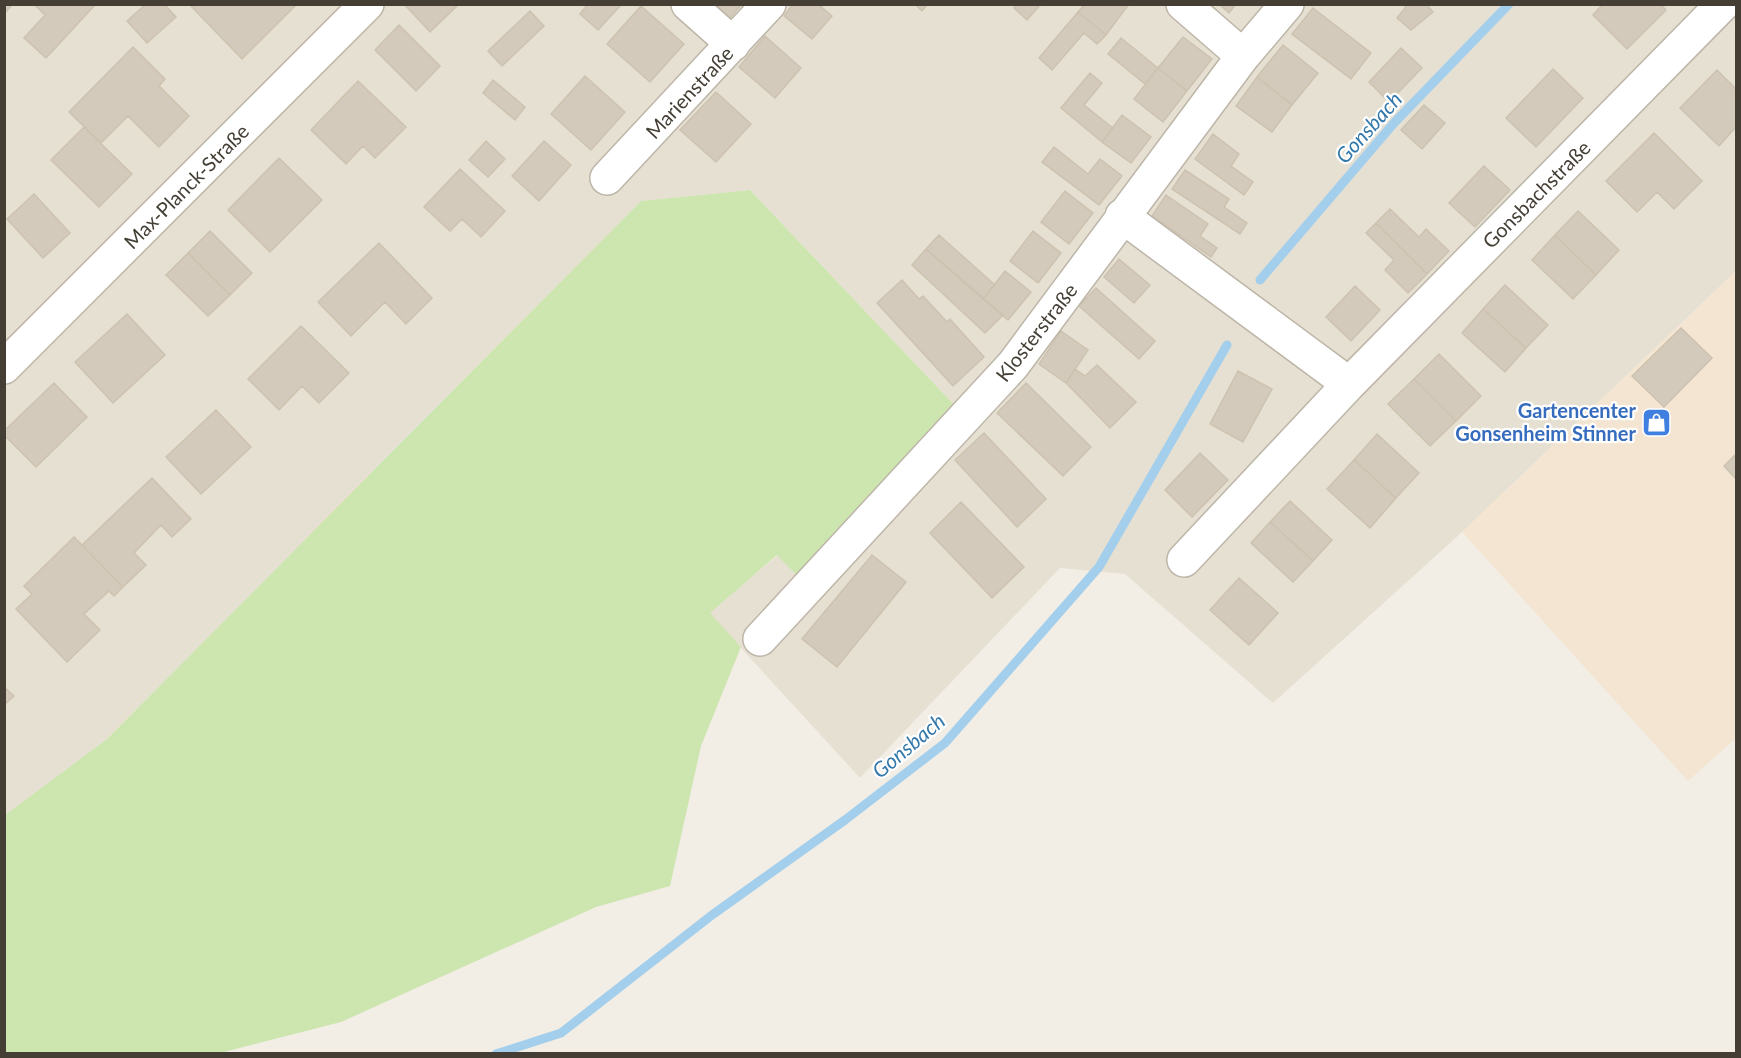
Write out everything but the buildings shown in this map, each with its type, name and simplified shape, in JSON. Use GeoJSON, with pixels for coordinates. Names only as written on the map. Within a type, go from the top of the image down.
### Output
{"type":"FeatureCollection","features":[{"type":"Feature","properties":{"kind":"street","name":"Max-Planck-Straße"},"geometry":{"type":"LineString","coordinates":[[4,367],[367,4]]}},
{"type":"Feature","properties":{"kind":"street"},"geometry":{"type":"LineString","coordinates":[[688,4],[734,44]]}},
{"type":"Feature","properties":{"kind":"street","name":"Marienstraße"},"geometry":{"type":"LineString","coordinates":[[607,178],[769,4]]}},
{"type":"Feature","properties":{"kind":"street"},"geometry":{"type":"LineString","coordinates":[[1183,4],[1243,56]]}},
{"type":"Feature","properties":{"kind":"street","name":"Klosterstraße"},"geometry":{"type":"LineString","coordinates":[[760,639],[1013,365],[1243,56],[1287,4]]}},
{"type":"Feature","properties":{"kind":"street","name":"Gonsbachstraße"},"geometry":{"type":"LineString","coordinates":[[1185,560],[1349,384],[1723,4]]}},
{"type":"Feature","properties":{"kind":"street"},"geometry":{"type":"LineString","coordinates":[[1122,216],[1349,384]]}},
{"type":"Feature","properties":{"kind":"shaded area"},"geometry":{"type":"Polygon","coordinates":[[[5,5],[1736,5],[1736,271],[1461,533],[1273,703],[1125,574],[1060,568],[860,778],[709,613],[778,555],[800,580],[960,411],[750,190],[641,201],[107,739],[5,815],[5,5]]]}},
{"type":"Feature","properties":{"kind":"shaded area","name":"Gartencenter Gonsenheim Stinner"},"geometry":{"type":"Polygon","coordinates":[[[1736,271],[1736,738],[1688,781],[1462,532],[1736,271]]]}},
{"type":"Feature","properties":{"kind":"green space"},"geometry":{"type":"Polygon","coordinates":[[[750,190],[960,411],[801,580],[777,555],[710,613],[741,647],[701,746],[670,886],[596,907],[341,1022],[220,1053],[5,1054],[5,815],[107,739],[641,201],[750,190]]]}},
{"type":"Feature","properties":{"kind":"waterway","name":"Gonsbach"},"geometry":{"type":"LineString","coordinates":[[1260,280],[1394,123],[1509,4]]}},
{"type":"Feature","properties":{"kind":"waterway","name":"Gonsbach"},"geometry":{"type":"LineString","coordinates":[[496,1054],[561,1033],[712,915],[845,820],[945,743],[1099,567],[1227,345]]}},
{"type":"Feature","properties":{"kind":"place","name":"Gartencenter Gonsenheim Stinner"},"geometry":{"type":"Point","coordinates":[1657,422]}}]}
